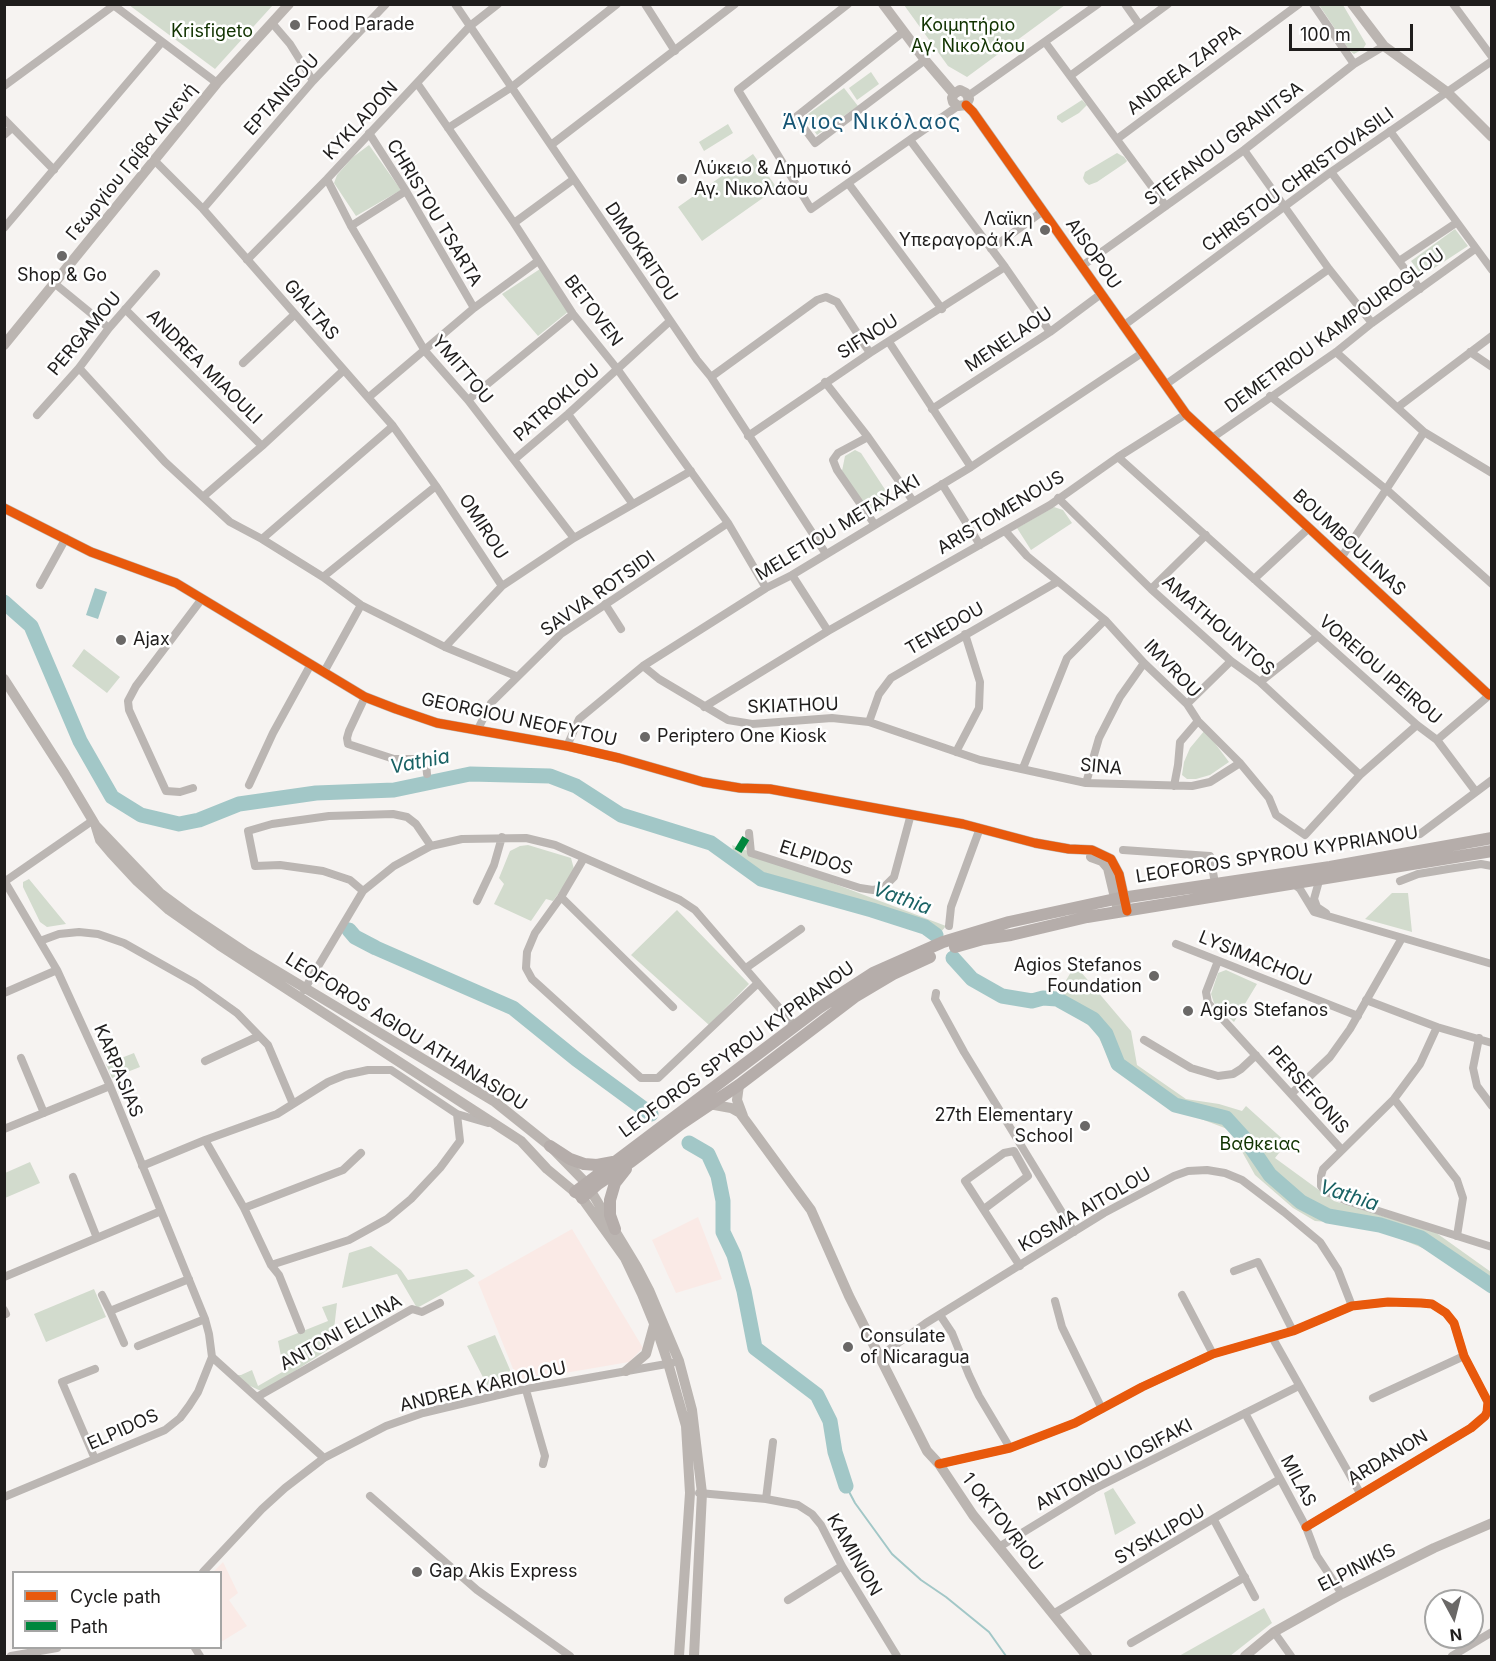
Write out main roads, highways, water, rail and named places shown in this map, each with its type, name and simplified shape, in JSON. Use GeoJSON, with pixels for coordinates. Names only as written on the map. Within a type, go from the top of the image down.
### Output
{"type":"FeatureCollection","features":[{"type":"Feature","properties":{"kind":"main road","name":"LEOFOROS SPYROU KYPRIANOU"},"geometry":{"type":"LineString","coordinates":[[1491,838],[1330,867],[1120,898],[1009,922],[944,942],[873,974],[795,1026],[670,1127],[632,1161],[583,1191],[616,1161],[670,1127],[740,1085],[856,996],[932,955],[983,939],[1123,912],[1491,851]]}},
{"type":"Feature","properties":{"kind":"main road"},"geometry":{"type":"LineString","coordinates":[[550,1146],[570,1159],[584,1164],[597,1165],[616,1161]]}},
{"type":"Feature","properties":{"kind":"main road"},"geometry":{"type":"LineString","coordinates":[[615,1229],[610,1215],[610,1200],[615,1184],[632,1161]]}},
{"type":"Feature","properties":{"kind":"water"},"geometry":{"type":"Polygon","coordinates":[[[95,588],[107,592],[98,619],[86,615],[95,588]]]}},
{"type":"Feature","properties":{"kind":"waterway","name":"Vathia"},"geometry":{"type":"LineString","coordinates":[[4,602],[31,626],[80,741],[112,797],[141,815],[179,824],[199,820],[239,804],[316,793],[394,790],[470,774],[550,776],[576,786],[621,815],[711,843],[761,879],[872,910],[925,927],[936,935]]}},
{"type":"Feature","properties":{"kind":"waterway"},"geometry":{"type":"LineString","coordinates":[[349,930],[355,937],[376,948],[513,1008],[576,1059],[651,1114]]}},
{"type":"Feature","properties":{"kind":"waterway","name":"Vathia"},"geometry":{"type":"LineString","coordinates":[[953,958],[972,979],[1002,996],[1032,1001],[1043,998],[1057,999],[1093,1019],[1106,1034],[1118,1064],[1175,1105],[1226,1118],[1246,1140],[1270,1175],[1301,1202],[1328,1216],[1380,1225],[1421,1238],[1492,1286]]}},
{"type":"Feature","properties":{"kind":"waterway"},"geometry":{"type":"LineString","coordinates":[[689,1143],[708,1154],[718,1176],[723,1201],[723,1232],[734,1255],[744,1291],[755,1348],[817,1395],[830,1421],[835,1452],[846,1486]]}},
{"type":"Feature","properties":{"kind":"waterway"},"geometry":{"type":"LineString","coordinates":[[846,1486],[855,1503],[892,1554],[921,1580],[989,1632],[1006,1656]]}},
{"type":"Feature","properties":{"kind":"place","name":"Food Parade"},"geometry":{"type":"Point","coordinates":[295,25]}},
{"type":"Feature","properties":{"kind":"place","name":"Λύκειο & Δημοτικό Αγ. Νικολάου"},"geometry":{"type":"Point","coordinates":[682,179]}},
{"type":"Feature","properties":{"kind":"place","name":"Λαϊκη Υπεραγορά Κ.Α"},"geometry":{"type":"Point","coordinates":[1045,230]}},
{"type":"Feature","properties":{"kind":"place","name":"Shop & Go"},"geometry":{"type":"Point","coordinates":[62,256]}},
{"type":"Feature","properties":{"kind":"place","name":"Ajax"},"geometry":{"type":"Point","coordinates":[121,640]}},
{"type":"Feature","properties":{"kind":"place","name":"Periptero One Kiosk"},"geometry":{"type":"Point","coordinates":[645,737]}},
{"type":"Feature","properties":{"kind":"place","name":"Agios Stefanos Foundation"},"geometry":{"type":"Point","coordinates":[1154,976]}},
{"type":"Feature","properties":{"kind":"place","name":"Agios Stefanos"},"geometry":{"type":"Point","coordinates":[1188,1011]}},
{"type":"Feature","properties":{"kind":"place","name":"27th Elementary School"},"geometry":{"type":"Point","coordinates":[1085,1126]}},
{"type":"Feature","properties":{"kind":"place","name":"Consulate of Nicaragua"},"geometry":{"type":"Point","coordinates":[848,1347]}},
{"type":"Feature","properties":{"kind":"place","name":"Gap Akis Express"},"geometry":{"type":"Point","coordinates":[417,1572]}},
{"type":"Feature","properties":{"kind":"district","name":"Άγιος Νικόλαος"},"geometry":{"type":"Point","coordinates":[872,123]}},
{"type":"Feature","properties":{"kind":"park label","name":"Krisfigeto"},"geometry":{"type":"Point","coordinates":[212,32]}},
{"type":"Feature","properties":{"kind":"park label","name":"Κοιμητήριο Αγ. Νικολάου"},"geometry":{"type":"Point","coordinates":[968,36]}},
{"type":"Feature","properties":{"kind":"park label","name":"Βαθκειας"},"geometry":{"type":"Point","coordinates":[1260,1145]}}]}
